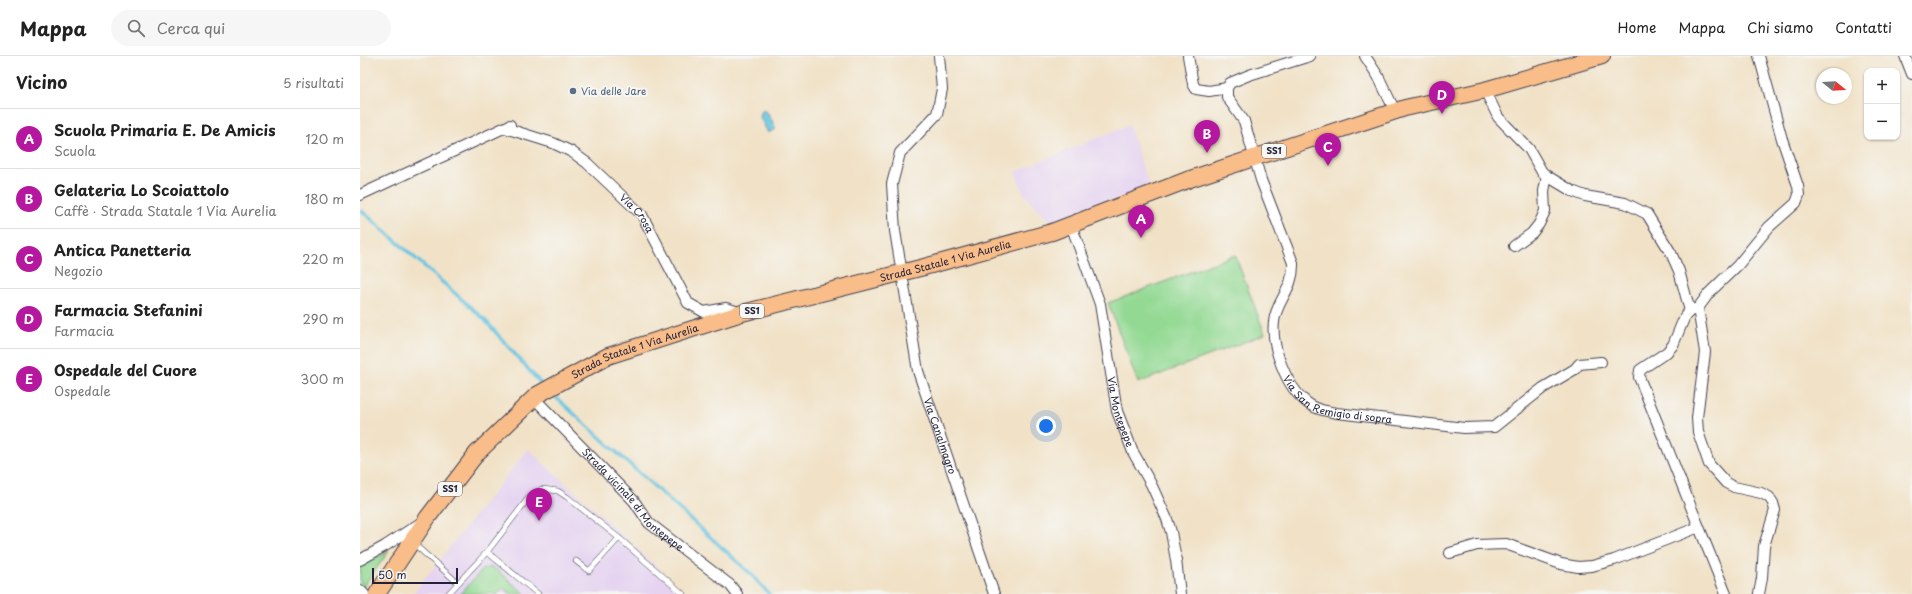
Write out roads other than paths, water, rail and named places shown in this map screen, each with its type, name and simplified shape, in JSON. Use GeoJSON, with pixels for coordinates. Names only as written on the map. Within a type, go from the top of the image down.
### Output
{"type":"FeatureCollection","features":[{"type":"Feature","properties":{"kind":"main road","name":"Strada Statale 1 Via Aurelia"},"geometry":{"type":"LineString","coordinates":[[377,594],[428,518],[477,453],[536,396],[608,356],[742,313],[902,273],[1052,232],[1190,179],[1395,111],[1485,90],[1602,56]]}},
{"type":"Feature","properties":{"kind":"street","name":"Via Canalmagro"},"geometry":{"type":"LineString","coordinates":[[939,56],[942,89],[937,114],[900,153],[892,184],[895,231],[918,371],[994,594]]}},
{"type":"Feature","properties":{"kind":"street"},"geometry":{"type":"LineString","coordinates":[[1188,56],[1193,84],[1196,89],[1209,91],[1227,88],[1230,83],[1249,75],[1310,56]]}},
{"type":"Feature","properties":{"kind":"street"},"geometry":{"type":"LineString","coordinates":[[1365,56],[1378,76],[1395,111]]}},
{"type":"Feature","properties":{"kind":"street"},"geometry":{"type":"LineString","coordinates":[[1726,594],[1639,377],[1640,370],[1667,352],[1673,345],[1685,316],[1694,310],[1738,265],[1769,227],[1796,203],[1799,195],[1798,186],[1782,139],[1759,56]]}},
{"type":"Feature","properties":{"kind":"street"},"geometry":{"type":"LineString","coordinates":[[1905,56],[1912,74]]}},
{"type":"Feature","properties":{"kind":"street","name":"Via San Remigio di sopra"},"geometry":{"type":"LineString","coordinates":[[1227,88],[1227,97],[1244,121],[1254,157],[1293,263],[1294,275],[1292,282],[1276,312],[1274,323],[1276,347],[1282,366],[1296,392],[1304,400],[1324,411],[1350,415],[1464,428],[1494,427],[1543,388],[1574,369],[1579,364],[1601,362]]}},
{"type":"Feature","properties":{"kind":"street"},"geometry":{"type":"LineString","coordinates":[[1485,90],[1498,117],[1529,149],[1542,172],[1572,192],[1584,196],[1624,203],[1647,214],[1671,253],[1694,310],[1705,352],[1697,418],[1698,432],[1709,464],[1726,483],[1734,487],[1761,492],[1769,497],[1775,510],[1764,546],[1762,578],[1759,594]]}},
{"type":"Feature","properties":{"kind":"street","name":"Via Crosa"},"geometry":{"type":"LineString","coordinates":[[360,195],[509,126],[572,152],[587,163],[642,215],[688,303],[704,312],[726,308],[742,313]]}},
{"type":"Feature","properties":{"kind":"street"},"geometry":{"type":"LineString","coordinates":[[1514,246],[1532,233],[1539,224],[1545,210],[1544,191],[1547,176]]}},
{"type":"Feature","properties":{"kind":"street","name":"Via Montepepe"},"geometry":{"type":"LineString","coordinates":[[1071,225],[1100,304],[1117,411],[1133,452],[1151,484],[1167,519],[1171,532],[1180,594]]}},
{"type":"Feature","properties":{"kind":"street","name":"Strada vicinale di Montepepe"},"geometry":{"type":"LineString","coordinates":[[536,396],[634,502],[650,523],[730,585],[738,594]]}},
{"type":"Feature","properties":{"kind":"street"},"geometry":{"type":"LineString","coordinates":[[360,560],[385,546],[428,518]]}},
{"type":"Feature","properties":{"kind":"street"},"geometry":{"type":"LineString","coordinates":[[1450,553],[1477,544],[1506,544],[1561,564],[1578,567],[1592,566],[1614,560],[1699,527]]}},
{"type":"Feature","properties":{"kind":"street"},"geometry":{"type":"LineString","coordinates":[[360,590],[364,594]]}},
{"type":"Feature","properties":{"kind":"lane"},"geometry":{"type":"LineString","coordinates":[[448,594],[457,582],[487,552],[530,496],[542,489],[558,490],[619,538],[683,594]]}},
{"type":"Feature","properties":{"kind":"lane"},"geometry":{"type":"LineString","coordinates":[[576,561],[588,571],[619,538]]}},
{"type":"Feature","properties":{"kind":"lane"},"geometry":{"type":"LineString","coordinates":[[412,542],[457,582]]}},
{"type":"Feature","properties":{"kind":"lane"},"geometry":{"type":"LineString","coordinates":[[487,552],[538,594]]}},
{"type":"Feature","properties":{"kind":"water"},"geometry":{"type":"Polygon","coordinates":[[[763,110],[768,113],[776,129],[768,133],[760,117],[763,110]]]}},
{"type":"Feature","properties":{"kind":"waterway"},"geometry":{"type":"LineString","coordinates":[[362,211],[484,319],[543,386]]}},
{"type":"Feature","properties":{"kind":"waterway"},"geometry":{"type":"LineString","coordinates":[[551,393],[751,574],[769,594]]}},
{"type":"Feature","properties":{"kind":"place","name":"Via delle Jare"},"geometry":{"type":"Point","coordinates":[573,91]}},
{"type":"Feature","properties":{"kind":"place","name":"Farmacia Stefanini"},"geometry":{"type":"Point","coordinates":[1442,114]}},
{"type":"Feature","properties":{"kind":"place","name":"Gelateria Lo Scoiattolo"},"geometry":{"type":"Point","coordinates":[1207,153]}},
{"type":"Feature","properties":{"kind":"place","name":"Antica Panetteria"},"geometry":{"type":"Point","coordinates":[1328,166]}},
{"type":"Feature","properties":{"kind":"place","name":"Scuola Primaria E. De Amicis"},"geometry":{"type":"Point","coordinates":[1141,238]}},
{"type":"Feature","properties":{"kind":"place","name":"Ospedale del Cuore"},"geometry":{"type":"Point","coordinates":[539,521]}}]}
